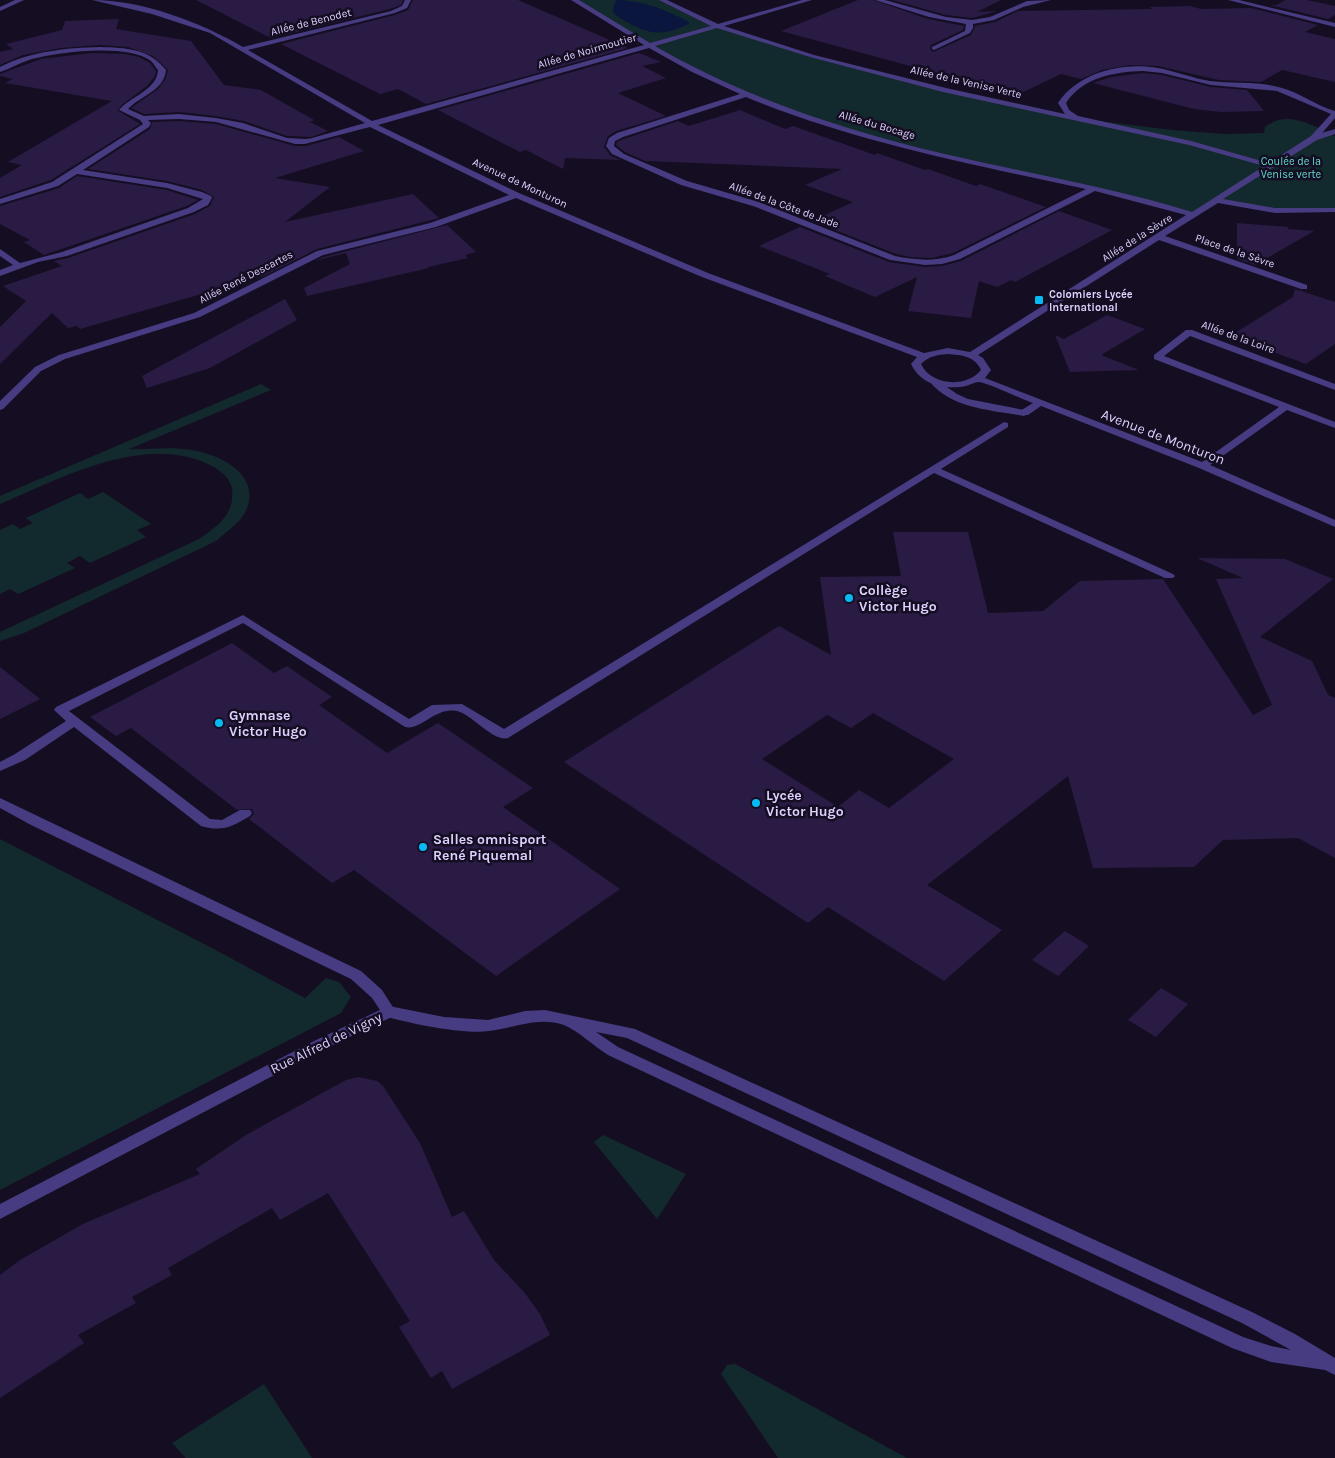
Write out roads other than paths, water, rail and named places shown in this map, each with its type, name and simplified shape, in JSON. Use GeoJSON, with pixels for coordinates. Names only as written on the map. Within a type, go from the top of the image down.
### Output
{"type":"FeatureCollection","features":[{"type":"Feature","properties":{"kind":"street"},"geometry":{"type":"LineString","coordinates":[[4,5],[22,0]]}},
{"type":"Feature","properties":{"kind":"street","name":"Avenue de Monturon"},"geometry":{"type":"LineString","coordinates":[[95,0],[117,2],[193,24],[218,35],[373,125],[516,195],[705,275],[923,356]]}},
{"type":"Feature","properties":{"kind":"street","name":"Allée de Benodet"},"geometry":{"type":"LineString","coordinates":[[243,50],[394,12],[405,6],[408,0]]}},
{"type":"Feature","properties":{"kind":"street","name":"Allée du Bocage"},"geometry":{"type":"LineString","coordinates":[[574,0],[650,45],[713,79],[804,115],[912,148],[1092,189],[1194,215]]}},
{"type":"Feature","properties":{"kind":"street","name":"Allée de la Venise Verte"},"geometry":{"type":"LineString","coordinates":[[662,0],[717,26],[812,56],[946,90],[1191,143],[1271,166]]}},
{"type":"Feature","properties":{"kind":"street","name":"Allée de Noirmoutier"},"geometry":{"type":"LineString","coordinates":[[144,121],[215,126],[272,144],[287,145],[312,141],[808,0]]}},
{"type":"Feature","properties":{"kind":"street"},"geometry":{"type":"LineString","coordinates":[[878,0],[969,23],[985,21],[1026,2],[1048,0]]}},
{"type":"Feature","properties":{"kind":"street"},"geometry":{"type":"LineString","coordinates":[[1231,0],[1335,25]]}},
{"type":"Feature","properties":{"kind":"street"},"geometry":{"type":"LineString","coordinates":[[934,48],[968,32],[970,28],[969,23]]}},
{"type":"Feature","properties":{"kind":"street"},"geometry":{"type":"LineString","coordinates":[[0,70],[24,59],[70,50],[110,50],[142,55],[157,63],[163,74],[154,86],[133,100],[123,110],[144,121],[76,171],[55,184],[0,202]]}},
{"type":"Feature","properties":{"kind":"street"},"geometry":{"type":"LineString","coordinates":[[1082,119],[1066,111],[1063,106],[1065,97],[1076,86],[1106,74],[1138,70],[1162,72],[1209,82],[1270,87],[1287,92],[1335,114]]}},
{"type":"Feature","properties":{"kind":"street","name":"Allée de la Côte de Jade"},"geometry":{"type":"LineString","coordinates":[[747,94],[620,135],[612,140],[610,146],[615,152],[684,184],[756,204],[893,258],[910,261],[937,262],[957,257],[1092,189]]}},
{"type":"Feature","properties":{"kind":"street","name":"Allée de la Sèvre"},"geometry":{"type":"LineString","coordinates":[[1314,138],[1335,114]]}},
{"type":"Feature","properties":{"kind":"street"},"geometry":{"type":"LineString","coordinates":[[1322,128],[1335,131]]}},
{"type":"Feature","properties":{"kind":"street","name":"Allée de la Sèvre"},"geometry":{"type":"LineString","coordinates":[[971,355],[1314,138],[1335,131]]}},
{"type":"Feature","properties":{"kind":"street"},"geometry":{"type":"LineString","coordinates":[[0,273],[64,254],[146,226],[191,210],[208,200],[206,196],[194,192],[76,171]]}},
{"type":"Feature","properties":{"kind":"street","name":"Allée René Descartes"},"geometry":{"type":"LineString","coordinates":[[0,406],[33,373],[54,360],[197,315],[320,253],[433,225],[516,195]]}},
{"type":"Feature","properties":{"kind":"street"},"geometry":{"type":"LineString","coordinates":[[1217,200],[1245,207],[1288,212],[1335,210]]}},
{"type":"Feature","properties":{"kind":"street","name":"Place de la Sèvre"},"geometry":{"type":"LineString","coordinates":[[1160,236],[1304,287]]}},
{"type":"Feature","properties":{"kind":"street"},"geometry":{"type":"LineString","coordinates":[[0,252],[19,266]]}},
{"type":"Feature","properties":{"kind":"street","name":"Allée de la Loire"},"geometry":{"type":"LineString","coordinates":[[1335,387],[1189,332],[1156,357],[1335,424]]}},
{"type":"Feature","properties":{"kind":"street"},"geometry":{"type":"LineString","coordinates":[[948,351],[971,355],[984,364],[986,370],[980,379],[958,384],[935,382],[922,376],[917,370],[916,364],[923,356],[933,352],[948,351]]}},
{"type":"Feature","properties":{"kind":"street","name":"Avenue de Monturon"},"geometry":{"type":"LineString","coordinates":[[980,379],[1039,404],[1203,466],[1335,524]]}},
{"type":"Feature","properties":{"kind":"street"},"geometry":{"type":"LineString","coordinates":[[935,382],[942,390],[952,396],[982,405],[1024,413],[1039,404]]}},
{"type":"Feature","properties":{"kind":"street"},"geometry":{"type":"LineString","coordinates":[[1203,466],[1287,406]]}},
{"type":"Feature","properties":{"kind":"street"},"geometry":{"type":"LineString","coordinates":[[245,813],[224,825],[206,822],[60,710],[243,618],[408,724],[436,708],[462,708],[504,734],[1004,425]]}},
{"type":"Feature","properties":{"kind":"street"},"geometry":{"type":"LineString","coordinates":[[933,469],[1169,576]]}},
{"type":"Feature","properties":{"kind":"street"},"geometry":{"type":"LineString","coordinates":[[0,767],[20,757],[74,721]]}},
{"type":"Feature","properties":{"kind":"street","name":"Rue Alfred de Vigny"},"geometry":{"type":"LineString","coordinates":[[0,802],[36,822],[356,975],[377,994],[389,1012],[316,1046],[0,1212]]}},
{"type":"Feature","properties":{"kind":"street"},"geometry":{"type":"LineString","coordinates":[[389,1012],[466,1025],[488,1026],[524,1017],[545,1016],[630,1033],[1248,1318],[1289,1339],[1333,1366]]}},
{"type":"Feature","properties":{"kind":"street"},"geometry":{"type":"LineString","coordinates":[[566,1019],[613,1051],[1238,1343],[1271,1354],[1333,1366]]}},
{"type":"Feature","properties":{"kind":"water"},"geometry":{"type":"Polygon","coordinates":[[[616,0],[626,0],[654,6],[689,22],[689,24],[668,32],[650,32],[614,14],[613,8],[616,0]]]}},
{"type":"Feature","properties":{"kind":"place","name":"Colomiers Lycée International"},"geometry":{"type":"Point","coordinates":[1039,300]}},
{"type":"Feature","properties":{"kind":"place","name":"Collège Victor Hugo"},"geometry":{"type":"Point","coordinates":[849,598]}},
{"type":"Feature","properties":{"kind":"place","name":"Gymnase Victor Hugo"},"geometry":{"type":"Point","coordinates":[219,723]}},
{"type":"Feature","properties":{"kind":"place","name":"Lycée Victor Hugo"},"geometry":{"type":"Point","coordinates":[756,803]}},
{"type":"Feature","properties":{"kind":"place","name":"Salles omnisport René Piquemal"},"geometry":{"type":"Point","coordinates":[423,847]}},
{"type":"Feature","properties":{"kind":"park label","name":"Coulée de la Venise verte"},"geometry":{"type":"Point","coordinates":[1291,167]}}]}
